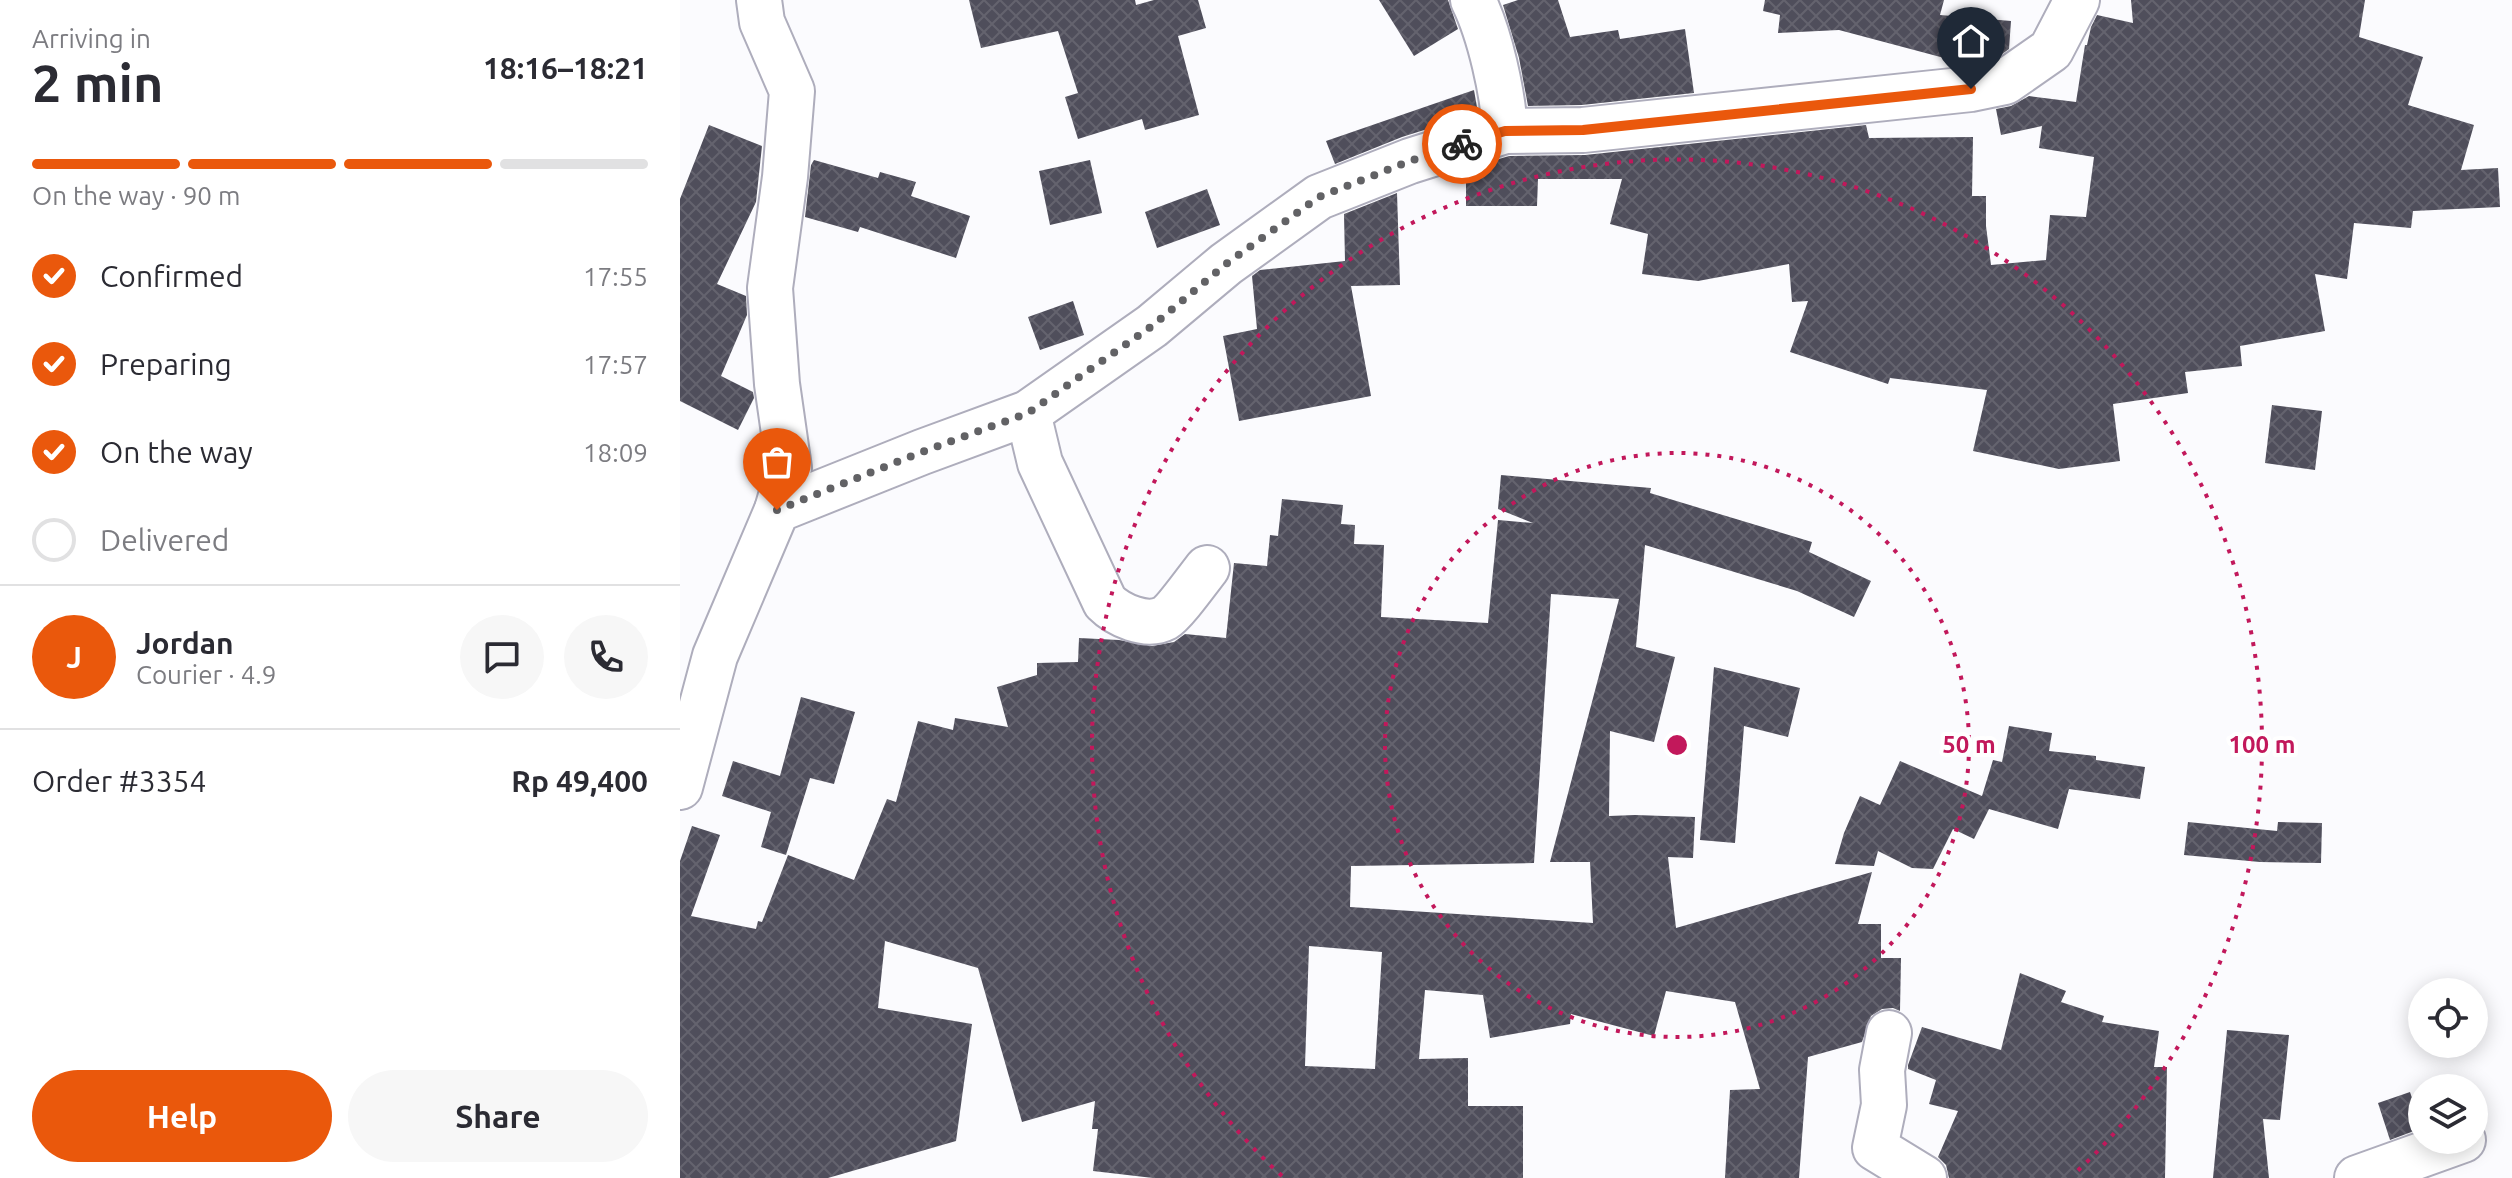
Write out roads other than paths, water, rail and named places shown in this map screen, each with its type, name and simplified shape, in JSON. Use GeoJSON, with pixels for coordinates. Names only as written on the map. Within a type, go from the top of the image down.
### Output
{"type":"FeatureCollection","features":[{"type":"Feature","properties":{"kind":"street"},"geometry":{"type":"LineString","coordinates":[[680,787],[715,656],[777,510],[789,468],[777,384],[770,288],[785,177],[792,91],[762,22],[759,0]]}},
{"type":"Feature","properties":{"kind":"street"},"geometry":{"type":"LineString","coordinates":[[1473,0],[1480,15],[1503,105],[1505,131]]}},
{"type":"Feature","properties":{"kind":"street"},"geometry":{"type":"LineString","coordinates":[[777,510],[1028,413],[1152,326],[1226,264],[1319,197],[1410,161],[1505,131],[1583,130],[1971,89],[2005,82],[2051,50],[2077,0]]}},
{"type":"Feature","properties":{"kind":"street"},"geometry":{"type":"LineString","coordinates":[[1028,413],[1040,463],[1058,507],[1105,602],[1115,612],[1148,621],[1165,618],[1207,568]]}},
{"type":"Feature","properties":{"kind":"street"},"geometry":{"type":"LineString","coordinates":[[1889,1033],[1882,1070],[1884,1105],[1875,1148],[1924,1178]]}},
{"type":"Feature","properties":{"kind":"street"},"geometry":{"type":"LineString","coordinates":[[2357,1178],[2424,1154]]}}]}
